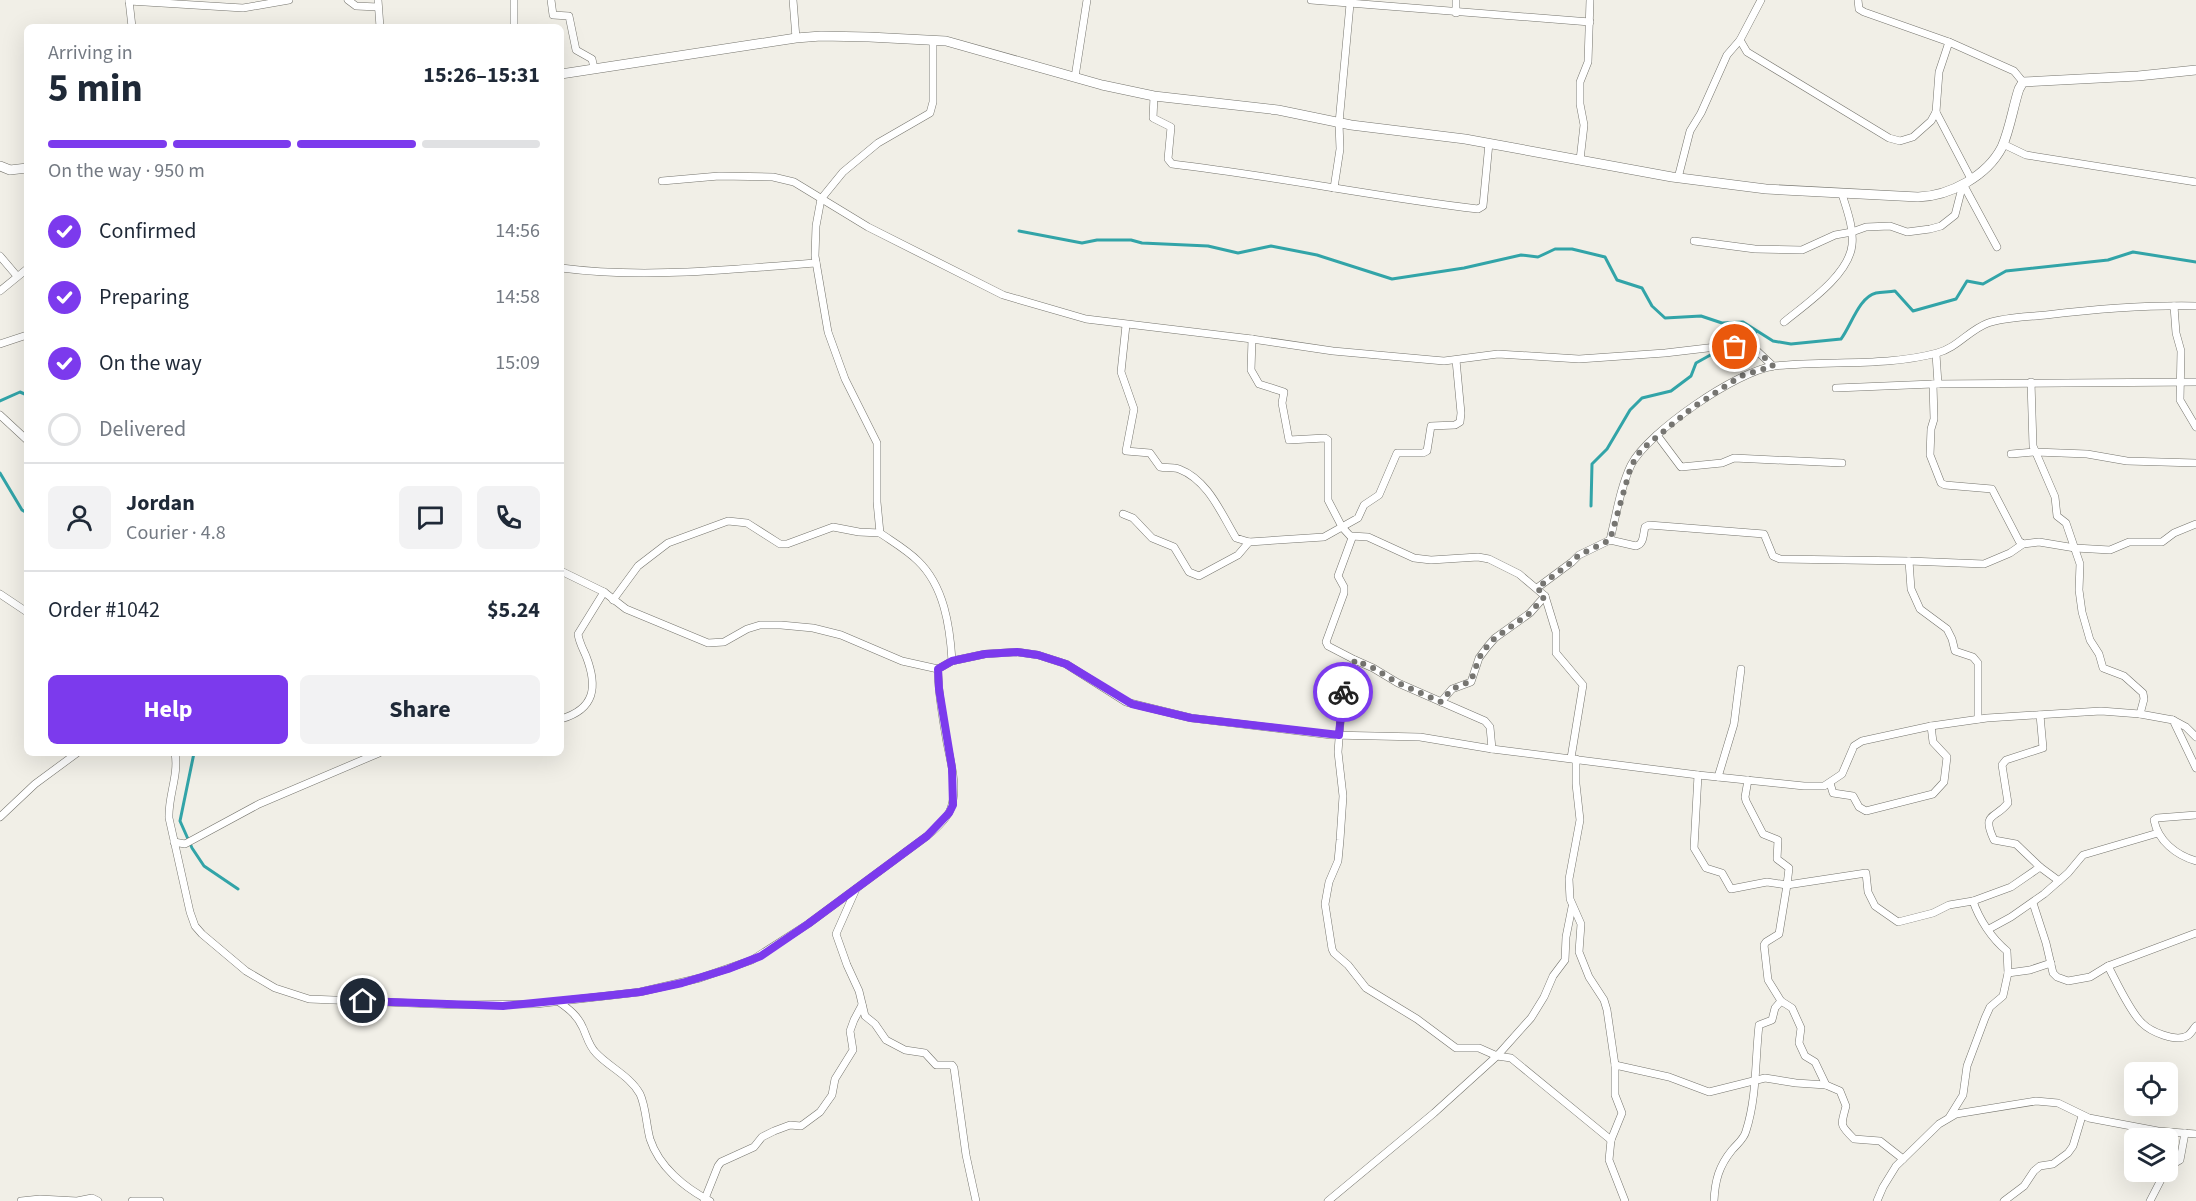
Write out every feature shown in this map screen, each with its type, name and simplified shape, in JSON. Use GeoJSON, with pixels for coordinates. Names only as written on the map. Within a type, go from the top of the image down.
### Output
{"type":"FeatureCollection","features":[{"type":"Feature","properties":{"kind":"street"},"geometry":{"type":"LineString","coordinates":[[132,24],[129,0],[243,8],[289,0]]}},
{"type":"Feature","properties":{"kind":"street"},"geometry":{"type":"LineString","coordinates":[[348,0],[357,6],[378,3],[380,24]]}},
{"type":"Feature","properties":{"kind":"street"},"geometry":{"type":"LineString","coordinates":[[514,0],[514,24]]}},
{"type":"Feature","properties":{"kind":"street"},"geometry":{"type":"LineString","coordinates":[[551,0],[553,15],[568,15],[570,18],[576,50],[592,59],[594,68]]}},
{"type":"Feature","properties":{"kind":"street"},"geometry":{"type":"LineString","coordinates":[[793,0],[796,38]]}},
{"type":"Feature","properties":{"kind":"street"},"geometry":{"type":"LineString","coordinates":[[1076,77],[1087,0]]}},
{"type":"Feature","properties":{"kind":"street"},"geometry":{"type":"LineString","coordinates":[[1311,0],[1590,22]]}},
{"type":"Feature","properties":{"kind":"street"},"geometry":{"type":"LineString","coordinates":[[1456,0],[1456,13]]}},
{"type":"Feature","properties":{"kind":"street"},"geometry":{"type":"LineString","coordinates":[[1580,160],[1584,125],[1580,104],[1580,82],[1588,62],[1590,0]]}},
{"type":"Feature","properties":{"kind":"street"},"geometry":{"type":"LineString","coordinates":[[1678,178],[1690,131],[1701,113],[1727,55],[1740,40],[1761,0]]}},
{"type":"Feature","properties":{"kind":"street"},"geometry":{"type":"LineString","coordinates":[[1858,0],[1859,9],[1864,12],[1949,42],[2013,71],[2023,82]]}},
{"type":"Feature","properties":{"kind":"street"},"geometry":{"type":"LineString","coordinates":[[1334,188],[1340,150],[1339,123],[1350,4]]}},
{"type":"Feature","properties":{"kind":"street"},"geometry":{"type":"LineString","coordinates":[[564,73],[796,38],[833,36],[933,40],[959,44],[1154,96],[1271,109],[1339,123],[1489,143],[1678,178],[1766,189],[1842,194],[1933,196],[1950,191],[1967,181],[1996,156],[2003,144],[2023,82]]}},
{"type":"Feature","properties":{"kind":"street"},"geometry":{"type":"LineString","coordinates":[[880,533],[877,442],[845,379],[829,336],[816,263],[816,226],[821,199],[843,172],[878,143],[930,112],[933,102],[933,40]]}},
{"type":"Feature","properties":{"kind":"street"},"geometry":{"type":"LineString","coordinates":[[1740,40],[1753,57],[1889,138],[1900,141],[1913,137],[1936,112]]}},
{"type":"Feature","properties":{"kind":"street"},"geometry":{"type":"LineString","coordinates":[[1949,42],[1939,72],[1936,112],[1997,247]]}},
{"type":"Feature","properties":{"kind":"street"},"geometry":{"type":"LineString","coordinates":[[2023,82],[2138,76],[2196,70]]}},
{"type":"Feature","properties":{"kind":"street"},"geometry":{"type":"LineString","coordinates":[[1154,96],[1153,118],[1171,127],[1168,159],[1172,164],[1253,174],[1433,204],[1481,208],[1484,203],[1489,143]]}},
{"type":"Feature","properties":{"kind":"street"},"geometry":{"type":"LineString","coordinates":[[2003,144],[2026,155],[2196,182]]}},
{"type":"Feature","properties":{"kind":"street"},"geometry":{"type":"LineString","coordinates":[[0,166],[5,172],[24,169]]}},
{"type":"Feature","properties":{"kind":"street"},"geometry":{"type":"LineString","coordinates":[[662,181],[719,176],[773,177],[794,182],[868,227],[1003,295],[1086,319],[1334,351],[1444,362],[1498,354],[1571,359],[1716,347],[1757,351],[1773,366]]}},
{"type":"Feature","properties":{"kind":"street"},"geometry":{"type":"LineString","coordinates":[[1694,241],[1755,249],[1802,250],[1834,235],[1866,227],[1881,225],[1914,232],[1941,226],[1955,215],[1967,181]]}},
{"type":"Feature","properties":{"kind":"street"},"geometry":{"type":"LineString","coordinates":[[1784,322],[1829,285],[1847,261],[1852,247],[1852,232],[1842,194]]}},
{"type":"Feature","properties":{"kind":"street"},"geometry":{"type":"LineString","coordinates":[[0,256],[17,276]]}},
{"type":"Feature","properties":{"kind":"street"},"geometry":{"type":"LineString","coordinates":[[564,268],[595,272],[709,271],[816,263]]}},
{"type":"Feature","properties":{"kind":"street"},"geometry":{"type":"LineString","coordinates":[[0,291],[24,271]]}},
{"type":"Feature","properties":{"kind":"street"},"geometry":{"type":"LineString","coordinates":[[2174,306],[2176,333],[2181,351],[2181,403],[2196,427]]}},
{"type":"Feature","properties":{"kind":"street"},"geometry":{"type":"LineString","coordinates":[[1610,540],[1631,466],[1641,450],[1656,435],[1692,408],[1741,376],[1773,366],[1897,359],[1936,354],[1956,345],[1979,327],[2004,320],[2066,313],[2196,306]]}},
{"type":"Feature","properties":{"kind":"street"},"geometry":{"type":"LineString","coordinates":[[1126,325],[1121,372],[1134,409],[1126,451],[1150,453],[1160,467],[1177,468],[1189,475],[1206,488],[1236,538],[1249,542],[1318,538],[1358,518],[1364,505],[1379,495],[1397,453],[1423,453],[1426,451],[1431,426],[1455,425],[1460,422],[1455,360]]}},
{"type":"Feature","properties":{"kind":"street"},"geometry":{"type":"LineString","coordinates":[[0,344],[24,336]]}},
{"type":"Feature","properties":{"kind":"street"},"geometry":{"type":"LineString","coordinates":[[1252,339],[1251,370],[1259,384],[1284,393],[1282,403],[1289,440],[1325,438],[1328,440],[1327,497],[1342,527],[1351,536],[1368,537],[1414,558],[1431,560],[1478,557],[1489,559],[1519,574],[1545,596],[1556,632],[1556,653],[1582,685],[1573,758],[1580,820],[1569,879],[1569,893],[1572,907],[1581,924],[1579,952],[1592,982],[1606,1005],[1615,1065],[1615,1095],[1622,1113],[1611,1140],[1610,1160],[1625,1201]]}},
{"type":"Feature","properties":{"kind":"street"},"geometry":{"type":"LineString","coordinates":[[1936,354],[1934,419],[1930,429],[1930,455],[1941,483],[1992,489],[2019,541],[2023,544]]}},
{"type":"Feature","properties":{"kind":"street"},"geometry":{"type":"LineString","coordinates":[[1836,388],[2031,382],[2196,382]]}},
{"type":"Feature","properties":{"kind":"street"},"geometry":{"type":"LineString","coordinates":[[2031,382],[2035,452],[2055,497],[2057,516],[2066,523],[2080,564],[2081,609],[2090,639],[2103,668],[2124,676],[2143,693],[2144,699],[2140,714]]}},
{"type":"Feature","properties":{"kind":"street"},"geometry":{"type":"LineString","coordinates":[[0,415],[24,437]]}},
{"type":"Feature","properties":{"kind":"street"},"geometry":{"type":"LineString","coordinates":[[1656,435],[1681,466],[1722,463],[1734,458],[1842,463]]}},
{"type":"Feature","properties":{"kind":"street"},"geometry":{"type":"LineString","coordinates":[[2011,454],[2035,452],[2087,454],[2127,461],[2196,463]]}},
{"type":"Feature","properties":{"kind":"street"},"geometry":{"type":"LineString","coordinates":[[1123,514],[1131,516],[1152,538],[1174,547],[1189,572],[1199,576],[1238,555],[1249,542]]}},
{"type":"Feature","properties":{"kind":"street"},"geometry":{"type":"LineString","coordinates":[[613,600],[638,566],[668,543],[729,521],[747,523],[780,544],[787,544],[833,527],[880,533],[915,558],[934,583],[949,626],[952,661]]}},
{"type":"Feature","properties":{"kind":"street"},"geometry":{"type":"LineString","coordinates":[[1537,588],[1579,555],[1610,540],[1636,546],[1641,543],[1647,526],[1764,534],[1772,553],[1780,559],[1984,564],[2010,553],[2023,544],[2039,542],[2075,548],[2110,550],[2129,542],[2158,543],[2196,524]]}},
{"type":"Feature","properties":{"kind":"street"},"geometry":{"type":"LineString","coordinates":[[1351,536],[1338,576],[1344,587],[1344,593],[1326,642],[1328,646],[1398,683],[1488,724],[1492,749]]}},
{"type":"Feature","properties":{"kind":"street"},"geometry":{"type":"LineString","coordinates":[[1909,561],[1911,589],[1920,609],[1947,630],[1955,651],[1973,657],[1978,663],[1978,719]]}},
{"type":"Feature","properties":{"kind":"street"},"geometry":{"type":"LineString","coordinates":[[564,572],[604,592],[626,609],[708,643],[724,642],[747,629],[760,625],[813,628],[841,635],[902,661],[938,669],[952,661],[994,653],[1038,655],[1066,664],[1132,704],[1191,718],[1339,735],[1411,736],[1492,749],[1804,786],[1824,786],[1842,774],[1857,743],[1931,726],[1978,719],[2101,711],[2140,714],[2173,720],[2186,727],[2196,737]]}},
{"type":"Feature","properties":{"kind":"street"},"geometry":{"type":"LineString","coordinates":[[564,718],[580,711],[590,698],[592,678],[578,634],[604,592]]}},
{"type":"Feature","properties":{"kind":"street"},"geometry":{"type":"LineString","coordinates":[[0,594],[24,610]]}},
{"type":"Feature","properties":{"kind":"street"},"geometry":{"type":"LineString","coordinates":[[1441,702],[1452,689],[1471,681],[1479,658],[1488,645],[1530,613],[1545,596]]}},
{"type":"Feature","properties":{"kind":"street"},"geometry":{"type":"LineString","coordinates":[[1355,660],[1343,692],[1339,735],[1343,796],[1340,840],[1338,861],[1329,882],[1325,904],[1330,942],[1334,953],[1370,990],[1417,1019],[1456,1048],[1479,1048],[1497,1056],[1511,1058],[1611,1140]]}},
{"type":"Feature","properties":{"kind":"street"},"geometry":{"type":"LineString","coordinates":[[175,756],[177,767],[168,806],[190,912],[195,926],[212,944],[246,970],[275,988],[309,999],[503,1006],[559,1002],[634,993],[700,978],[752,960],[808,924],[937,828],[953,805],[952,768],[939,689],[938,669]]}},
{"type":"Feature","properties":{"kind":"street"},"geometry":{"type":"LineString","coordinates":[[1718,777],[1734,724],[1741,669]]}},
{"type":"Feature","properties":{"kind":"street"},"geometry":{"type":"LineString","coordinates":[[2040,715],[2043,748],[2007,760],[2002,765],[2007,802],[1988,821],[1994,840],[2016,844],[2059,881]]}},
{"type":"Feature","properties":{"kind":"street"},"geometry":{"type":"LineString","coordinates":[[2173,720],[2196,768]]}},
{"type":"Feature","properties":{"kind":"street"},"geometry":{"type":"LineString","coordinates":[[1830,783],[1835,794],[1851,795],[1859,807],[1866,811],[1933,794],[1944,782],[1947,761],[1945,754],[1933,742],[1931,726]]}},
{"type":"Feature","properties":{"kind":"street"},"geometry":{"type":"LineString","coordinates":[[0,817],[35,784],[72,756]]}},
{"type":"Feature","properties":{"kind":"street"},"geometry":{"type":"LineString","coordinates":[[174,842],[185,844],[259,804],[372,756]]}},
{"type":"Feature","properties":{"kind":"street"},"geometry":{"type":"LineString","coordinates":[[1698,775],[1694,850],[1706,868],[1722,873],[1731,889],[1767,882],[1787,885],[1866,873],[1868,892],[1875,906],[1898,922],[1934,913],[1949,905],[1973,901],[2011,887],[2040,867]]}},
{"type":"Feature","properties":{"kind":"street"},"geometry":{"type":"LineString","coordinates":[[1748,780],[1746,801],[1763,834],[1778,840],[1777,859],[1789,868],[1779,934],[1764,945],[1768,980],[1781,1001],[1792,1008],[1802,1030],[1800,1045],[1805,1056],[1816,1064],[1826,1084]]}},
{"type":"Feature","properties":{"kind":"street"},"geometry":{"type":"LineString","coordinates":[[2196,815],[2155,818],[2154,822],[2158,833],[2168,846],[2196,861]]}},
{"type":"Feature","properties":{"kind":"street"},"geometry":{"type":"LineString","coordinates":[[1989,929],[2011,918],[2032,903],[2059,881],[2083,855],[2158,833]]}},
{"type":"Feature","properties":{"kind":"street"},"geometry":{"type":"LineString","coordinates":[[858,887],[837,934],[846,965],[860,991],[865,1016],[875,1024],[886,1040],[905,1050],[925,1053],[936,1065],[952,1065],[954,1068],[966,1155],[976,1201]]}},
{"type":"Feature","properties":{"kind":"street"},"geometry":{"type":"LineString","coordinates":[[1877,1201],[1882,1187],[1903,1159],[1945,1120],[1962,1099],[1968,1062],[1990,1007],[2003,996],[2008,973],[2007,951],[1980,920],[1973,901]]}},
{"type":"Feature","properties":{"kind":"street"},"geometry":{"type":"LineString","coordinates":[[2032,903],[2053,973],[2068,981],[2090,976],[2108,966],[2196,933]]}},
{"type":"Feature","properties":{"kind":"street"},"geometry":{"type":"LineString","coordinates":[[1328,1201],[1434,1113],[1497,1056],[1531,1018],[1553,976],[1565,960],[1566,937],[1572,907]]}},
{"type":"Feature","properties":{"kind":"street"},"geometry":{"type":"LineString","coordinates":[[2008,973],[2030,970],[2051,963]]}},
{"type":"Feature","properties":{"kind":"street"},"geometry":{"type":"LineString","coordinates":[[2108,966],[2122,992],[2145,1025],[2166,1036],[2185,1037],[2196,1026]]}},
{"type":"Feature","properties":{"kind":"street"},"geometry":{"type":"LineString","coordinates":[[1714,1201],[1716,1178],[1724,1161],[1745,1135],[1751,1113],[1759,1025],[1772,1020],[1774,1008],[1781,1001]]}},
{"type":"Feature","properties":{"kind":"street"},"geometry":{"type":"LineString","coordinates":[[559,1002],[579,1019],[589,1044],[597,1055],[638,1090],[651,1140],[665,1166],[677,1179],[706,1200],[721,1162],[754,1147],[762,1137],[774,1131],[790,1125],[801,1126],[823,1110],[832,1095],[835,1079],[853,1050],[850,1031],[862,1005]]}},
{"type":"Feature","properties":{"kind":"street"},"geometry":{"type":"LineString","coordinates":[[1615,1065],[1674,1078],[1708,1092],[1755,1079],[1772,1078],[1796,1083],[1826,1084],[1840,1091],[1846,1106],[1841,1124],[1854,1139],[1880,1141],[1903,1159]]}},
{"type":"Feature","properties":{"kind":"street"},"geometry":{"type":"LineString","coordinates":[[1945,1120],[2036,1101],[2058,1103],[2082,1116],[2133,1127],[2196,1134]]}},
{"type":"Feature","properties":{"kind":"street"},"geometry":{"type":"LineString","coordinates":[[2004,1201],[2022,1188],[2040,1166],[2054,1164],[2068,1153],[2073,1146],[2082,1116]]}},
{"type":"Feature","properties":{"kind":"street"},"geometry":{"type":"LineString","coordinates":[[2178,1161],[2185,1133]]}},
{"type":"Feature","properties":{"kind":"street"},"geometry":{"type":"LineString","coordinates":[[2150,1201],[2160,1182]]}},
{"type":"Feature","properties":{"kind":"street"},"geometry":{"type":"LineString","coordinates":[[21,1201],[40,1198],[77,1201],[92,1198],[98,1201]]}},
{"type":"Feature","properties":{"kind":"street"},"geometry":{"type":"LineString","coordinates":[[132,1201],[160,1201]]}},
{"type":"Feature","properties":{"kind":"waterway"},"geometry":{"type":"LineString","coordinates":[[1019,231],[1082,243],[1097,240],[1131,240],[1142,243],[1208,246],[1238,253],[1271,246],[1317,255],[1392,279],[1464,268],[1521,255],[1538,257],[1555,249],[1572,249],[1605,257],[1617,280],[1642,288],[1652,306],[1665,318],[1701,316],[1722,323],[1743,322],[1773,341],[1791,344],[1841,339],[1860,306],[1876,293],[1895,291],[1913,311],[1956,299],[1967,281],[1983,284],[2006,271],[2108,260],[2133,252],[2196,262]]}},
{"type":"Feature","properties":{"kind":"waterway"},"geometry":{"type":"LineString","coordinates":[[1591,506],[1592,464],[1607,449],[1630,410],[1642,398],[1671,391],[1691,376],[1696,363],[1714,353],[1736,352],[1756,332]]}},
{"type":"Feature","properties":{"kind":"waterway"},"geometry":{"type":"LineString","coordinates":[[0,401],[20,392],[24,394]]}},
{"type":"Feature","properties":{"kind":"waterway"},"geometry":{"type":"LineString","coordinates":[[0,473],[24,511]]}},
{"type":"Feature","properties":{"kind":"waterway"},"geometry":{"type":"LineString","coordinates":[[193,756],[180,821],[192,848],[204,866],[238,889]]}},
{"type":"Feature","properties":{"kind":"way so far"},"geometry":{"type":"LineString","coordinates":[[1343,692],[1355,660],[1441,702],[1449,691],[1471,681],[1479,658],[1488,645],[1534,610],[1545,596],[1537,588],[1579,555],[1610,540],[1631,466],[1641,450],[1656,435],[1692,408],[1741,376],[1773,366],[1757,351],[1743,352],[1735,347]]}},
{"type":"Feature","properties":{"kind":"route"},"geometry":{"type":"LineString","coordinates":[[363,1001],[503,1006],[536,1004],[640,992],[700,978],[761,956],[927,836],[949,813],[953,805],[952,768],[939,689],[938,669],[952,661],[994,653],[1017,652],[1050,657],[1066,664],[1132,704],[1191,718],[1339,735],[1343,692]]}}]}
